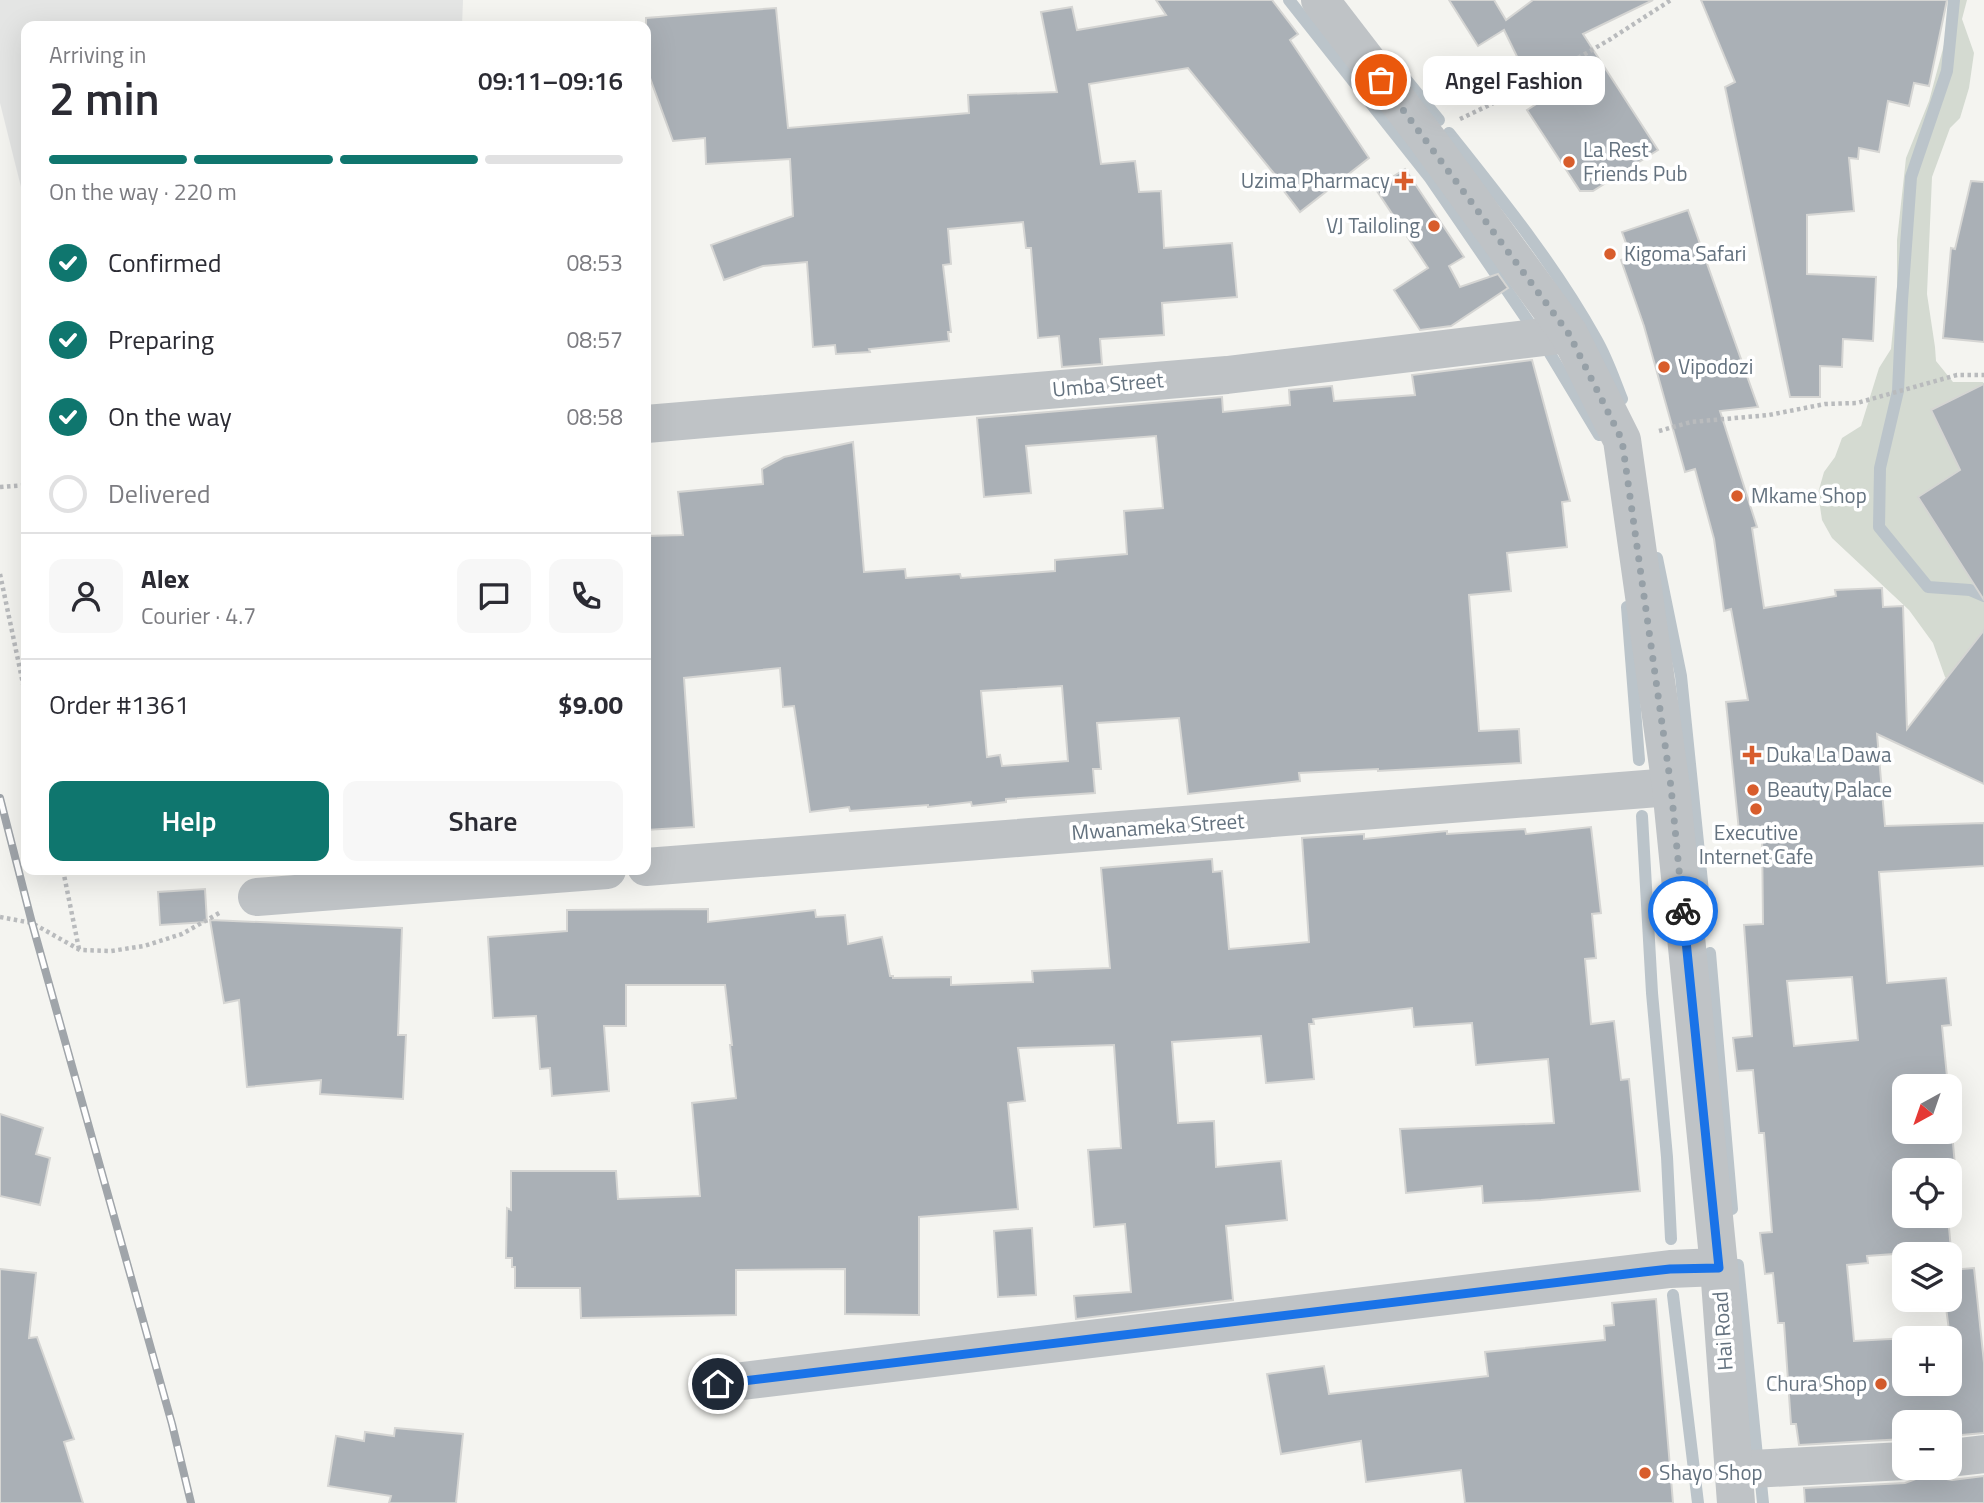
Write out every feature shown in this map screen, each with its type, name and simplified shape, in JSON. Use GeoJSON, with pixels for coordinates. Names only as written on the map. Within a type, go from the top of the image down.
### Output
{"type":"FeatureCollection","features":[{"type":"Feature","properties":{"kind":"street","name":"Hai Road"},"geometry":{"type":"LineString","coordinates":[[1320,0],[1427,139],[1569,334],[1622,440],[1671,787],[1719,1268],[1734,1486]]}},
{"type":"Feature","properties":{"kind":"street","name":"Umba Street"},"geometry":{"type":"LineString","coordinates":[[651,424],[1227,375],[1569,334]]}},
{"type":"Feature","properties":{"kind":"street","name":"Mwanameka Street"},"geometry":{"type":"LineString","coordinates":[[651,867],[1671,787]]}},
{"type":"Feature","properties":{"kind":"street"},"geometry":{"type":"LineString","coordinates":[[257,897],[542,875]]}},
{"type":"Feature","properties":{"kind":"street"},"geometry":{"type":"LineString","coordinates":[[718,1384],[1656,1270],[1719,1268]]}},
{"type":"Feature","properties":{"kind":"street"},"geometry":{"type":"LineString","coordinates":[[1962,1457],[1984,1454]]}},
{"type":"Feature","properties":{"kind":"street"},"geometry":{"type":"LineString","coordinates":[[1734,1486],[1892,1463]]}},
{"type":"Feature","properties":{"kind":"path"},"geometry":{"type":"LineString","coordinates":[[1427,139],[1444,127],[1535,83],[1671,0]]}},
{"type":"Feature","properties":{"kind":"path"},"geometry":{"type":"LineString","coordinates":[[1622,440],[1691,422],[1769,415],[1825,404],[1857,403],[1957,375],[1984,375]]}},
{"type":"Feature","properties":{"kind":"path"},"geometry":{"type":"LineString","coordinates":[[0,487],[21,485]]}},
{"type":"Feature","properties":{"kind":"path"},"geometry":{"type":"LineString","coordinates":[[0,574],[21,674]]}},
{"type":"Feature","properties":{"kind":"path"},"geometry":{"type":"LineString","coordinates":[[64,875],[79,950]]}},
{"type":"Feature","properties":{"kind":"path"},"geometry":{"type":"LineString","coordinates":[[0,917],[33,923],[79,950],[111,951],[144,946],[182,933],[257,897]]}},
{"type":"Feature","properties":{"kind":"shaded area"},"geometry":{"type":"Polygon","coordinates":[[[0,0],[463,0],[462,21],[21,21],[21,187],[0,103],[0,0]]]}},
{"type":"Feature","properties":{"kind":"shaded area"},"geometry":{"type":"Polygon","coordinates":[[[1956,0],[1967,0],[1962,19],[1974,53],[1969,88],[1960,118],[1950,128],[1932,177],[1927,294],[1936,361],[1953,382],[1984,384],[1984,708],[1945,677],[1933,643],[1909,610],[1832,538],[1822,520],[1818,493],[1824,472],[1835,457],[1842,438],[1861,426],[1879,368],[1891,349],[1897,287],[1897,240],[1906,158],[1929,101],[1956,0]]]}},
{"type":"Feature","properties":{"kind":"building"},"geometry":{"type":"Polygon","coordinates":[[[1156,0],[1272,0],[1298,34],[1290,40],[1369,158],[1300,212],[1274,178],[1276,176],[1188,68],[1089,84],[1101,164],[1135,161],[1139,192],[1161,191],[1164,248],[1232,243],[1237,297],[1162,303],[1164,335],[1100,339],[1102,364],[1062,367],[1059,336],[1038,338],[1031,248],[1026,248],[1023,222],[948,229],[951,264],[943,265],[951,332],[948,332],[949,341],[836,354],[835,345],[813,347],[807,262],[763,266],[724,280],[711,245],[793,216],[790,159],[706,164],[705,138],[673,141],[651,81],[651,21],[646,21],[646,18],[776,8],[788,128],[969,113],[968,95],[1057,92],[1041,12],[1072,7],[1077,30],[1166,15],[1156,0]]]}},
{"type":"Feature","properties":{"kind":"building"},"geometry":{"type":"Polygon","coordinates":[[[1449,0],[1494,0],[1506,20],[1533,0],[1653,0],[1583,34],[1658,150],[1593,191],[1580,191],[1527,110],[1541,101],[1504,30],[1478,46],[1449,0]]]}},
{"type":"Feature","properties":{"kind":"building"},"geometry":{"type":"Polygon","coordinates":[[[1701,0],[1947,0],[1929,86],[1914,83],[1909,106],[1888,101],[1879,152],[1859,148],[1858,159],[1849,158],[1854,211],[1807,215],[1807,274],[1876,277],[1873,341],[1843,339],[1842,367],[1820,366],[1820,397],[1790,397],[1725,87],[1735,82],[1701,0]]]}},
{"type":"Feature","properties":{"kind":"building"},"geometry":{"type":"Polygon","coordinates":[[[1405,169],[1464,257],[1449,266],[1460,287],[1498,274],[1508,288],[1451,326],[1420,330],[1394,290],[1428,268],[1375,188],[1405,169]]]}},
{"type":"Feature","properties":{"kind":"building"},"geometry":{"type":"Polygon","coordinates":[[[1971,181],[1984,182],[1984,342],[1943,338],[1951,248],[1955,249],[1971,181]]]}},
{"type":"Feature","properties":{"kind":"building"},"geometry":{"type":"Polygon","coordinates":[[[1688,210],[1758,407],[1720,411],[1757,527],[1752,528],[1764,608],[1836,596],[1835,590],[1882,588],[1883,607],[1903,606],[1907,729],[1984,630],[1984,784],[1877,734],[1885,826],[1984,823],[1984,866],[1879,872],[1887,983],[1946,978],[1951,1025],[1942,1026],[1947,1074],[1892,1074],[1892,1144],[1953,1144],[1954,1158],[1892,1158],[1892,1228],[1949,1228],[1950,1242],[1892,1242],[1892,1254],[1867,1256],[1868,1263],[1847,1265],[1854,1341],[1892,1339],[1892,1396],[1962,1396],[1962,1326],[1948,1326],[1947,1312],[1962,1312],[1962,1269],[1974,1268],[1984,1363],[1984,1433],[1962,1435],[1962,1410],[1892,1410],[1892,1440],[1799,1445],[1796,1424],[1791,1424],[1784,1323],[1778,1323],[1773,1273],[1765,1274],[1760,1233],[1772,1232],[1764,1133],[1759,1133],[1753,1070],[1737,1071],[1733,1038],[1752,1036],[1744,925],[1763,924],[1762,829],[1739,831],[1726,702],[1748,700],[1731,609],[1724,611],[1714,539],[1695,469],[1685,472],[1644,326],[1621,260],[1631,257],[1622,232],[1688,210]],[[1852,977],[1787,981],[1794,1046],[1858,1040],[1852,977]]]}},
{"type":"Feature","properties":{"kind":"building"},"geometry":{"type":"Polygon","coordinates":[[[1532,360],[1570,501],[1562,502],[1567,547],[1507,553],[1511,591],[1469,595],[1479,731],[1519,729],[1521,763],[1299,773],[1300,781],[1188,794],[1179,718],[1097,723],[1101,769],[1093,769],[1095,793],[1006,799],[1006,802],[972,806],[971,802],[850,811],[849,807],[810,812],[794,706],[783,707],[780,668],[684,678],[694,827],[651,830],[651,536],[683,535],[678,492],[763,484],[762,469],[784,457],[853,442],[864,572],[905,569],[906,578],[960,574],[961,578],[1055,571],[1055,560],[1127,554],[1124,511],[1163,508],[1156,436],[1026,446],[1031,493],[984,497],[977,418],[1222,397],[1223,412],[1290,405],[1289,390],[1332,386],[1334,401],[1415,395],[1412,375],[1532,360]],[[1062,686],[981,691],[987,757],[1000,755],[1002,766],[1068,761],[1062,686]]]}},
{"type":"Feature","properties":{"kind":"building"},"geometry":{"type":"Polygon","coordinates":[[[1984,384],[1984,600],[1918,497],[1960,470],[1931,410],[1984,384]]]}},
{"type":"Feature","properties":{"kind":"building"},"geometry":{"type":"Polygon","coordinates":[[[1591,827],[1601,913],[1592,914],[1596,958],[1585,959],[1591,1024],[1614,1021],[1621,1080],[1629,1079],[1640,1191],[1483,1203],[1482,1186],[1406,1193],[1400,1129],[1554,1123],[1548,1059],[1476,1065],[1472,1023],[1414,1027],[1412,1008],[1313,1019],[1314,1024],[1309,1024],[1314,1079],[1266,1083],[1261,1036],[1172,1042],[1178,1123],[1214,1121],[1216,1167],[1281,1161],[1287,1220],[1226,1226],[1233,1300],[1076,1319],[1074,1296],[1131,1292],[1125,1224],[1094,1227],[1088,1150],[1121,1148],[1114,1045],[1018,1048],[1025,1101],[1008,1103],[1018,1209],[919,1217],[919,1315],[845,1314],[845,1269],[736,1270],[736,1315],[581,1318],[580,1288],[515,1288],[515,1267],[512,1267],[512,1258],[506,1258],[507,1208],[511,1210],[511,1171],[616,1171],[618,1199],[700,1196],[692,1103],[736,1098],[732,1045],[725,985],[626,985],[626,1026],[604,1026],[609,1091],[552,1096],[550,1068],[540,1069],[536,1016],[493,1018],[488,937],[567,931],[567,910],[708,909],[708,922],[815,910],[816,917],[845,915],[848,944],[882,937],[890,976],[893,978],[951,977],[951,985],[1033,982],[1032,971],[1110,968],[1101,868],[1212,859],[1213,872],[1222,871],[1229,949],[1309,942],[1302,838],[1364,834],[1364,839],[1447,831],[1447,834],[1525,829],[1526,834],[1591,827]]]}},
{"type":"Feature","properties":{"kind":"building"},"geometry":{"type":"Polygon","coordinates":[[[205,889],[207,922],[160,925],[158,892],[205,889]]]}},
{"type":"Feature","properties":{"kind":"building"},"geometry":{"type":"Polygon","coordinates":[[[210,920],[402,928],[398,1035],[406,1035],[403,1099],[320,1094],[321,1080],[247,1087],[239,1000],[224,1003],[210,920]]]}},
{"type":"Feature","properties":{"kind":"building"},"geometry":{"type":"Polygon","coordinates":[[[0,1114],[43,1128],[36,1154],[50,1158],[40,1205],[0,1196],[0,1114]]]}},
{"type":"Feature","properties":{"kind":"building"},"geometry":{"type":"Polygon","coordinates":[[[1032,1228],[1036,1295],[998,1297],[994,1231],[1032,1228]]]}},
{"type":"Feature","properties":{"kind":"building"},"geometry":{"type":"Polygon","coordinates":[[[0,1269],[36,1273],[29,1338],[37,1337],[74,1439],[64,1442],[83,1503],[0,1503],[0,1269]]]}},
{"type":"Feature","properties":{"kind":"building"},"geometry":{"type":"Polygon","coordinates":[[[1656,1299],[1673,1503],[1465,1503],[1461,1470],[1366,1482],[1361,1441],[1281,1454],[1267,1374],[1324,1366],[1329,1394],[1488,1376],[1485,1352],[1605,1340],[1604,1326],[1614,1325],[1612,1303],[1656,1299]]]}},
{"type":"Feature","properties":{"kind":"building"},"geometry":{"type":"Polygon","coordinates":[[[395,1428],[463,1434],[456,1503],[389,1503],[391,1496],[328,1486],[336,1436],[364,1441],[365,1432],[394,1436],[395,1428]]]}},
{"type":"Feature","properties":{"kind":"building"},"geometry":{"type":"Polygon","coordinates":[[[1984,1476],[1984,1503],[1805,1503],[1804,1488],[1905,1483],[1913,1480],[1962,1480],[1984,1476]]]}},
{"type":"Feature","properties":{"kind":"waterway"},"geometry":{"type":"LineString","coordinates":[[1289,0],[1430,178],[1530,324]]}},
{"type":"Feature","properties":{"kind":"waterway"},"geometry":{"type":"LineString","coordinates":[[1954,0],[1947,71],[1911,177],[1898,391],[1880,468],[1879,527],[1928,587],[1970,590],[1984,596]]}},
{"type":"Feature","properties":{"kind":"waterway"},"geometry":{"type":"LineString","coordinates":[[1391,61],[1439,120]]}},
{"type":"Feature","properties":{"kind":"waterway"},"geometry":{"type":"LineString","coordinates":[[1449,133],[1527,233],[1563,285],[1600,346],[1622,399]]}},
{"type":"Feature","properties":{"kind":"waterway"},"geometry":{"type":"LineString","coordinates":[[1546,347],[1599,435]]}},
{"type":"Feature","properties":{"kind":"waterway"},"geometry":{"type":"LineString","coordinates":[[1657,558],[1681,676],[1706,921]]}},
{"type":"Feature","properties":{"kind":"waterway"},"geometry":{"type":"LineString","coordinates":[[1627,607],[1639,760]]}},
{"type":"Feature","properties":{"kind":"waterway"},"geometry":{"type":"LineString","coordinates":[[1642,816],[1652,993],[1667,1157],[1671,1239]]}},
{"type":"Feature","properties":{"kind":"waterway"},"geometry":{"type":"LineString","coordinates":[[1710,953],[1732,1209]]}},
{"type":"Feature","properties":{"kind":"waterway"},"geometry":{"type":"LineString","coordinates":[[1738,1265],[1757,1456]]}},
{"type":"Feature","properties":{"kind":"waterway"},"geometry":{"type":"LineString","coordinates":[[1673,1295],[1698,1503]]}},
{"type":"Feature","properties":{"kind":"waterway"},"geometry":{"type":"LineString","coordinates":[[1761,1483],[1763,1503]]}},
{"type":"Feature","properties":{"kind":"railway"},"geometry":{"type":"LineString","coordinates":[[0,798],[32,923],[172,1424],[191,1503]]}},
{"type":"Feature","properties":{"kind":"way so far"},"geometry":{"type":"LineString","coordinates":[[1381,80],[1569,334],[1622,440],[1671,787],[1683,911]]}},
{"type":"Feature","properties":{"kind":"place","name":"Angel Fashion"},"geometry":{"type":"Point","coordinates":[1381,80]}},
{"type":"Feature","properties":{"kind":"place","name":"La Rest Friends Pub"},"geometry":{"type":"Point","coordinates":[1569,162]}},
{"type":"Feature","properties":{"kind":"place","name":"Uzima Pharmacy"},"geometry":{"type":"Point","coordinates":[1404,181]}},
{"type":"Feature","properties":{"kind":"place","name":"VJ Tailoling"},"geometry":{"type":"Point","coordinates":[1434,226]}},
{"type":"Feature","properties":{"kind":"place","name":"Kigoma Safari"},"geometry":{"type":"Point","coordinates":[1610,254]}},
{"type":"Feature","properties":{"kind":"place","name":"Vipodozi"},"geometry":{"type":"Point","coordinates":[1664,367]}},
{"type":"Feature","properties":{"kind":"place","name":"Mkame Shop"},"geometry":{"type":"Point","coordinates":[1737,496]}},
{"type":"Feature","properties":{"kind":"place","name":"Duka La Dawa"},"geometry":{"type":"Point","coordinates":[1752,755]}},
{"type":"Feature","properties":{"kind":"place","name":"Beauty Palace"},"geometry":{"type":"Point","coordinates":[1753,790]}},
{"type":"Feature","properties":{"kind":"place","name":"Executive Internet Cafe"},"geometry":{"type":"Point","coordinates":[1756,809]}},
{"type":"Feature","properties":{"kind":"place","name":"Chura Shop"},"geometry":{"type":"Point","coordinates":[1881,1384]}},
{"type":"Feature","properties":{"kind":"place","name":"Shayo Shop"},"geometry":{"type":"Point","coordinates":[1645,1473]}},
{"type":"Feature","properties":{"kind":"route"},"geometry":{"type":"LineString","coordinates":[[718,1384],[1643,1272],[1719,1268],[1683,911]]}}]}
